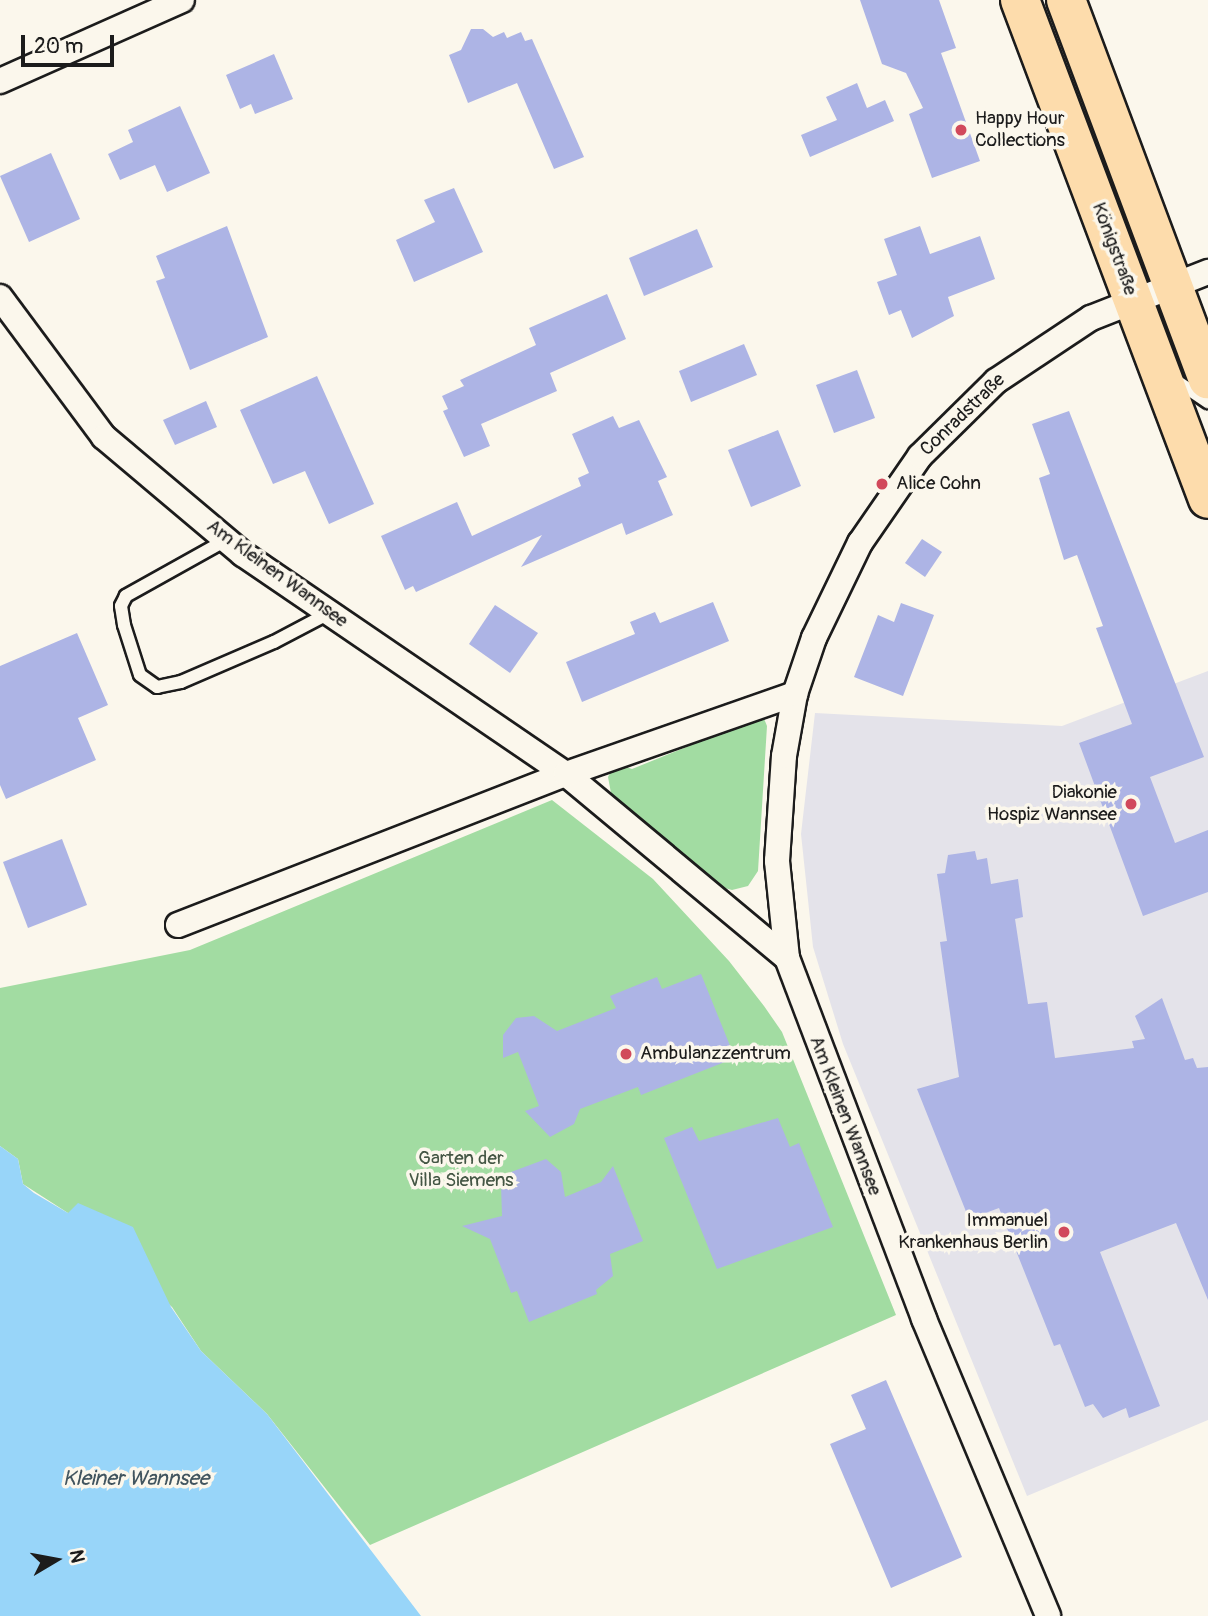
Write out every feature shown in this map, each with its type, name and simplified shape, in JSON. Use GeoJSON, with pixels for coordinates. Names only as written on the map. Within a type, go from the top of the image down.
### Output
{"type":"FeatureCollection","features":[{"type":"Feature","properties":{"kind":"main road","name":"Königstraße"},"geometry":{"type":"LineString","coordinates":[[1020,0],[1208,499]]}},
{"type":"Feature","properties":{"kind":"main road"},"geometry":{"type":"LineString","coordinates":[[1066,0],[1208,379]]}},
{"type":"Feature","properties":{"kind":"street"},"geometry":{"type":"LineString","coordinates":[[0,81],[182,0]]}},
{"type":"Feature","properties":{"kind":"street","name":"Conradstraße"},"geometry":{"type":"LineString","coordinates":[[787,958],[777,861],[784,756],[795,694],[848,563],[920,456],[956,416],[1028,357],[1132,299],[1208,272]]}},
{"type":"Feature","properties":{"kind":"street","name":"Am Kleinen Wannsee"},"geometry":{"type":"LineString","coordinates":[[0,297],[104,437],[226,540],[566,775],[787,958],[924,1319],[1048,1616]]}},
{"type":"Feature","properties":{"kind":"street"},"geometry":{"type":"LineString","coordinates":[[178,925],[566,775],[795,694]]}},
{"type":"Feature","properties":{"kind":"lane"},"geometry":{"type":"LineString","coordinates":[[1160,370],[1208,402]]}},
{"type":"Feature","properties":{"kind":"lane"},"geometry":{"type":"LineString","coordinates":[[226,540],[125,596],[121,606],[124,625],[141,675],[157,687],[181,682],[274,642],[329,613]]}},
{"type":"Feature","properties":{"kind":"shaded area","name":"Immanuel Krankenhaus Berlin"},"geometry":{"type":"Polygon","coordinates":[[[1208,671],[1208,1420],[1027,1496],[843,1044],[813,947],[801,834],[815,713],[1062,726],[1208,671]]]}},
{"type":"Feature","properties":{"kind":"green space"},"geometry":{"type":"Polygon","coordinates":[[[763,716],[767,726],[758,871],[748,886],[732,890],[721,887],[611,793],[608,777],[615,763],[632,769],[763,716]]]}},
{"type":"Feature","properties":{"kind":"green space","name":"Garten der Villa Siemens"},"geometry":{"type":"Polygon","coordinates":[[[552,800],[653,879],[729,961],[782,1032],[896,1315],[370,1545],[267,1414],[201,1351],[172,1307],[68,1213],[23,1184],[18,1159],[0,1146],[0,988],[190,950],[552,800]]]}},
{"type":"Feature","properties":{"kind":"water","name":"Kleiner Wannsee"},"geometry":{"type":"Polygon","coordinates":[[[0,1146],[18,1159],[23,1184],[34,1193],[68,1213],[78,1203],[133,1227],[171,1307],[201,1351],[267,1414],[421,1616],[0,1616],[0,1146]]]}},
{"type":"Feature","properties":{"kind":"building"},"geometry":{"type":"Polygon","coordinates":[[[860,0],[939,0],[956,48],[941,53],[980,161],[932,178],[909,114],[923,108],[906,73],[882,64],[860,0]]]}},
{"type":"Feature","properties":{"kind":"building"},"geometry":{"type":"Polygon","coordinates":[[[471,29],[483,29],[493,37],[504,32],[507,38],[521,32],[525,41],[532,39],[584,157],[554,169],[517,83],[468,103],[449,55],[461,50],[471,29]]]}},
{"type":"Feature","properties":{"kind":"building"},"geometry":{"type":"Polygon","coordinates":[[[274,54],[293,99],[255,114],[251,104],[240,109],[226,75],[274,54]]]}},
{"type":"Feature","properties":{"kind":"building"},"geometry":{"type":"Polygon","coordinates":[[[857,83],[867,108],[885,100],[894,121],[810,157],[801,135],[837,120],[826,97],[857,83]]]}},
{"type":"Feature","properties":{"kind":"building"},"geometry":{"type":"Polygon","coordinates":[[[180,106],[210,173],[167,192],[155,165],[120,180],[108,154],[133,142],[128,130],[180,106]]]}},
{"type":"Feature","properties":{"kind":"building"},"geometry":{"type":"Polygon","coordinates":[[[51,153],[80,219],[29,242],[0,176],[51,153]]]}},
{"type":"Feature","properties":{"kind":"building"},"geometry":{"type":"Polygon","coordinates":[[[454,188],[483,252],[414,282],[396,240],[435,222],[424,200],[454,188]]]}},
{"type":"Feature","properties":{"kind":"building"},"geometry":{"type":"Polygon","coordinates":[[[227,226],[268,337],[190,370],[156,281],[165,278],[156,256],[227,226]]]}},
{"type":"Feature","properties":{"kind":"building"},"geometry":{"type":"Polygon","coordinates":[[[920,226],[930,254],[980,236],[995,279],[948,297],[954,316],[912,338],[901,310],[889,315],[877,282],[897,275],[884,239],[920,226]]]}},
{"type":"Feature","properties":{"kind":"building"},"geometry":{"type":"Polygon","coordinates":[[[697,229],[713,267],[644,296],[629,258],[697,229]]]}},
{"type":"Feature","properties":{"kind":"building"},"geometry":{"type":"Polygon","coordinates":[[[607,294],[626,339],[550,373],[557,391],[481,424],[490,446],[464,457],[443,411],[448,409],[442,396],[464,386],[460,380],[536,345],[529,328],[607,294]]]}},
{"type":"Feature","properties":{"kind":"building"},"geometry":{"type":"Polygon","coordinates":[[[744,344],[757,375],[691,402],[679,371],[744,344]]]}},
{"type":"Feature","properties":{"kind":"building"},"geometry":{"type":"Polygon","coordinates":[[[857,370],[875,418],[834,433],[816,385],[857,370]]]}},
{"type":"Feature","properties":{"kind":"building"},"geometry":{"type":"Polygon","coordinates":[[[317,376],[374,504],[329,524],[305,471],[273,484],[240,410],[317,376]]]}},
{"type":"Feature","properties":{"kind":"building"},"geometry":{"type":"Polygon","coordinates":[[[206,401],[217,427],[175,445],[163,420],[206,401]]]}},
{"type":"Feature","properties":{"kind":"building"},"geometry":{"type":"Polygon","coordinates":[[[1069,411],[1204,757],[1150,777],[1175,843],[1208,830],[1208,892],[1143,916],[1079,743],[1132,724],[1096,628],[1103,626],[1077,555],[1064,560],[1039,478],[1050,474],[1032,424],[1069,411]]]}},
{"type":"Feature","properties":{"kind":"building"},"geometry":{"type":"Polygon","coordinates":[[[613,416],[619,428],[639,420],[667,477],[658,481],[673,515],[626,535],[622,523],[521,567],[542,535],[416,592],[413,586],[405,590],[381,536],[457,502],[472,536],[581,486],[578,478],[589,473],[572,434],[613,416]]]}},
{"type":"Feature","properties":{"kind":"building"},"geometry":{"type":"Polygon","coordinates":[[[778,430],[801,486],[751,507],[728,450],[778,430]]]}},
{"type":"Feature","properties":{"kind":"building"},"geometry":{"type":"Polygon","coordinates":[[[922,539],[942,552],[925,577],[905,563],[922,539]]]}},
{"type":"Feature","properties":{"kind":"building"},"geometry":{"type":"Polygon","coordinates":[[[713,602],[729,641],[582,702],[566,662],[635,634],[630,622],[655,612],[660,623],[713,602]]]}},
{"type":"Feature","properties":{"kind":"building"},"geometry":{"type":"Polygon","coordinates":[[[901,603],[934,615],[903,696],[854,677],[878,615],[894,622],[901,603]]]}},
{"type":"Feature","properties":{"kind":"building"},"geometry":{"type":"Polygon","coordinates":[[[495,605],[538,633],[510,673],[469,644],[495,605]]]}},
{"type":"Feature","properties":{"kind":"building"},"geometry":{"type":"Polygon","coordinates":[[[77,633],[108,705],[78,718],[96,760],[6,799],[0,785],[0,666],[77,633]]]}},
{"type":"Feature","properties":{"kind":"building"},"geometry":{"type":"Polygon","coordinates":[[[62,839],[87,905],[28,928],[3,862],[62,839]]]}},
{"type":"Feature","properties":{"kind":"building"},"geometry":{"type":"Polygon","coordinates":[[[975,851],[977,860],[987,858],[991,884],[1018,879],[1023,917],[1015,919],[1028,1004],[1047,1002],[1055,1058],[1134,1048],[1132,1041],[1145,1039],[1135,1016],[1162,998],[1185,1060],[1193,1058],[1197,1068],[1208,1067],[1208,1300],[1176,1223],[1100,1252],[1160,1406],[1129,1418],[1126,1408],[1103,1418],[1093,1404],[1085,1407],[1060,1344],[1054,1346],[999,1208],[969,1219],[917,1089],[959,1077],[940,942],[947,941],[937,874],[945,873],[948,855],[975,851]]]}},
{"type":"Feature","properties":{"kind":"building","name":"Ambulanzzentrum"},"geometry":{"type":"Polygon","coordinates":[[[701,974],[735,1058],[641,1095],[638,1087],[580,1109],[574,1124],[550,1137],[525,1111],[539,1106],[518,1052],[503,1058],[503,1035],[516,1018],[534,1016],[557,1031],[616,1008],[610,996],[657,977],[662,989],[701,974]]]}},
{"type":"Feature","properties":{"kind":"building"},"geometry":{"type":"Polygon","coordinates":[[[778,1118],[790,1147],[799,1143],[833,1227],[717,1269],[664,1138],[692,1127],[699,1141],[778,1118]]]}},
{"type":"Feature","properties":{"kind":"building"},"geometry":{"type":"Polygon","coordinates":[[[546,1159],[561,1172],[565,1197],[601,1182],[613,1166],[643,1241],[610,1254],[613,1276],[596,1290],[597,1294],[529,1322],[517,1291],[511,1293],[490,1239],[462,1226],[502,1216],[501,1185],[511,1172],[546,1159]]]}},
{"type":"Feature","properties":{"kind":"building"},"geometry":{"type":"Polygon","coordinates":[[[886,1380],[962,1557],[891,1588],[830,1444],[866,1429],[851,1395],[886,1380]]]}},
{"type":"Feature","properties":{"kind":"place","name":"Happy Hour Collections"},"geometry":{"type":"Point","coordinates":[961,130]}},
{"type":"Feature","properties":{"kind":"place","name":"Alice Cohn"},"geometry":{"type":"Point","coordinates":[882,484]}},
{"type":"Feature","properties":{"kind":"place","name":"Diakonie Hospiz Wannsee"},"geometry":{"type":"Point","coordinates":[1131,804]}},
{"type":"Feature","properties":{"kind":"place","name":"Ambulanzzentrum"},"geometry":{"type":"Point","coordinates":[626,1054]}},
{"type":"Feature","properties":{"kind":"place","name":"Immanuel Krankenhaus Berlin"},"geometry":{"type":"Point","coordinates":[1064,1232]}}]}
